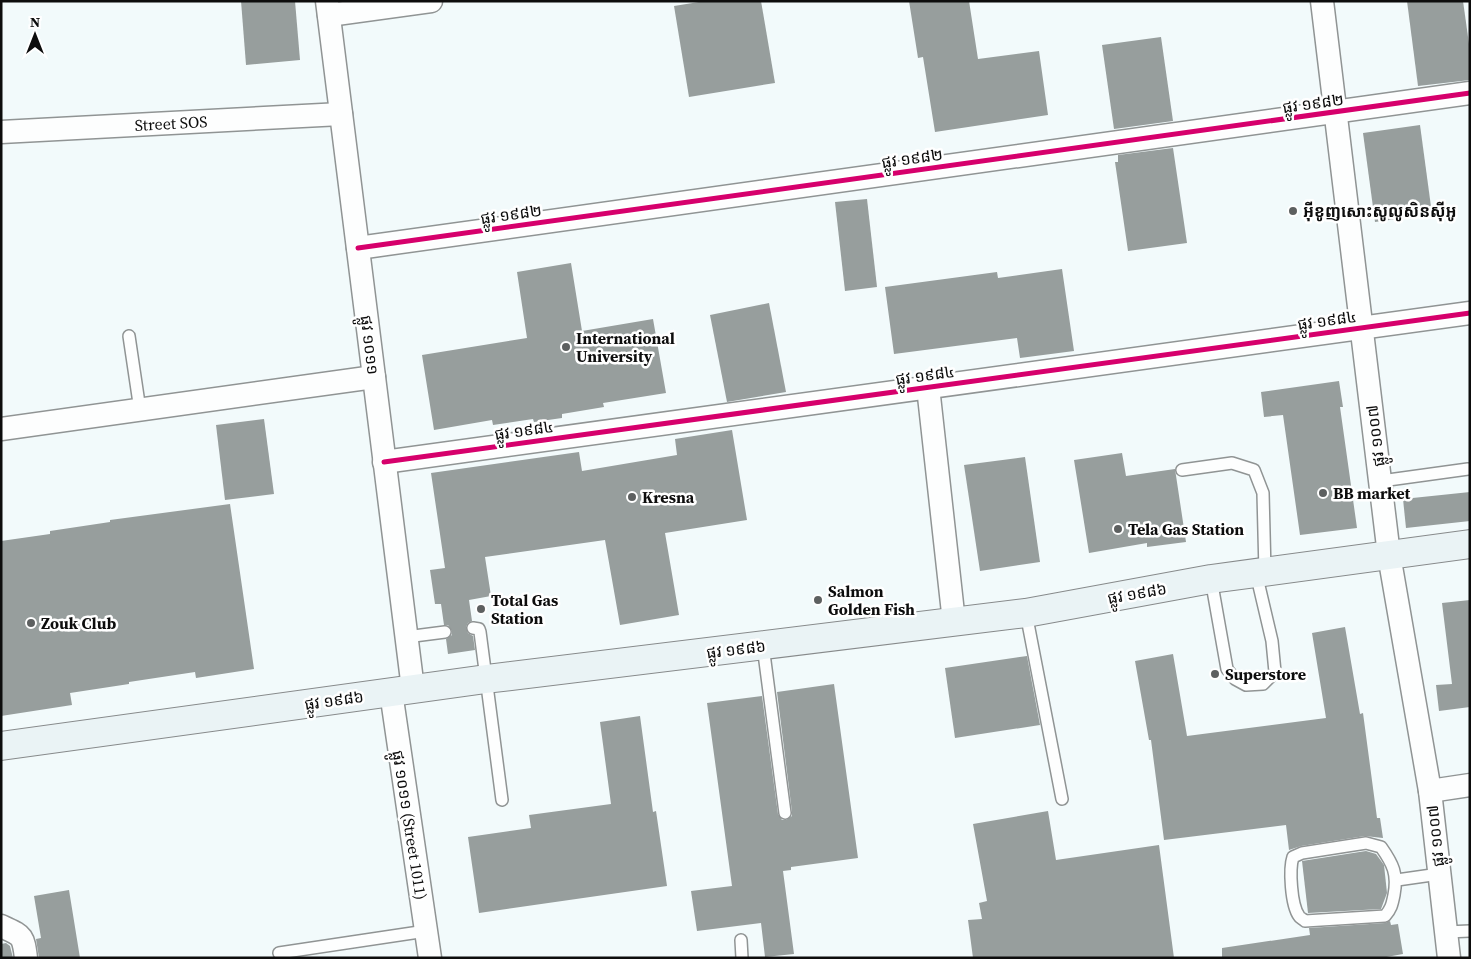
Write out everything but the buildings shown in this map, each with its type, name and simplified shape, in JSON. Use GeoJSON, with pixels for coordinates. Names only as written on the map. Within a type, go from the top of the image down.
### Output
{"type":"FeatureCollection","features":[{"type":"Feature","properties":{"kind":"main road","name":"ផ្លូវ ១៩៨៦"},"geometry":{"type":"LineString","coordinates":[[1,746],[486,679],[1026,613],[1211,579],[1470,544]]}},
{"type":"Feature","properties":{"kind":"street"},"geometry":{"type":"LineString","coordinates":[[328,8],[431,1]]}},
{"type":"Feature","properties":{"kind":"street","name":"ផ្លូវ ១០០៧"},"geometry":{"type":"LineString","coordinates":[[1322,1],[1389,555],[1430,791],[1449,958]]}},
{"type":"Feature","properties":{"kind":"street","name":"ផ្លូវ ១០១១"},"geometry":{"type":"LineString","coordinates":[[328,8],[406,636],[402,691]]}},
{"type":"Feature","properties":{"kind":"street","name":"ផ្លូវ ១៩៨២"},"geometry":{"type":"LineString","coordinates":[[358,248],[1470,93]]}},
{"type":"Feature","properties":{"kind":"street","name":"Street SOS"},"geometry":{"type":"LineString","coordinates":[[1,132],[341,114]]}},
{"type":"Feature","properties":{"kind":"street","name":"ផ្លូវ ១៩៨៤"},"geometry":{"type":"LineString","coordinates":[[384,462],[1470,313]]}},
{"type":"Feature","properties":{"kind":"street"},"geometry":{"type":"LineString","coordinates":[[1,429],[374,377]]}},
{"type":"Feature","properties":{"kind":"street"},"geometry":{"type":"LineString","coordinates":[[928,387],[954,622]]}},
{"type":"Feature","properties":{"kind":"street","name":"ផ្លូវ ១០១១ (Street 1011)"},"geometry":{"type":"LineString","coordinates":[[402,691],[430,958]]}},
{"type":"Feature","properties":{"kind":"street"},"geometry":{"type":"LineString","coordinates":[[1430,791],[1470,785]]}},
{"type":"Feature","properties":{"kind":"street"},"geometry":{"type":"LineString","coordinates":[[1,926],[20,935],[24,941],[26,958]]}},
{"type":"Feature","properties":{"kind":"lane"},"geometry":{"type":"LineString","coordinates":[[129,336],[140,410]]}},
{"type":"Feature","properties":{"kind":"lane"},"geometry":{"type":"LineString","coordinates":[[1182,470],[1232,463],[1254,470],[1264,493],[1261,572],[1275,672],[1263,684],[1246,686],[1235,679],[1227,669],[1211,579]]}},
{"type":"Feature","properties":{"kind":"lane"},"geometry":{"type":"LineString","coordinates":[[1380,481],[1468,469]]}},
{"type":"Feature","properties":{"kind":"lane"},"geometry":{"type":"LineString","coordinates":[[1026,613],[1062,799]]}},
{"type":"Feature","properties":{"kind":"lane"},"geometry":{"type":"LineString","coordinates":[[473,628],[479,629],[480,632],[502,800]]}},
{"type":"Feature","properties":{"kind":"lane"},"geometry":{"type":"LineString","coordinates":[[406,636],[445,632]]}},
{"type":"Feature","properties":{"kind":"lane"},"geometry":{"type":"LineString","coordinates":[[763,646],[785,813]]}},
{"type":"Feature","properties":{"kind":"lane"},"geometry":{"type":"LineString","coordinates":[[1366,844],[1381,846],[1391,861],[1397,880],[1392,909],[1385,916],[1305,921],[1298,915],[1290,865],[1293,857],[1302,853],[1366,844]]}},
{"type":"Feature","properties":{"kind":"lane"},"geometry":{"type":"LineString","coordinates":[[1397,880],[1439,874]]}},
{"type":"Feature","properties":{"kind":"lane"},"geometry":{"type":"LineString","coordinates":[[1446,932],[1470,930]]}},
{"type":"Feature","properties":{"kind":"lane"},"geometry":{"type":"LineString","coordinates":[[279,953],[426,931]]}},
{"type":"Feature","properties":{"kind":"lane"},"geometry":{"type":"LineString","coordinates":[[741,940],[742,958]]}},
{"type":"Feature","properties":{"kind":"cycle path"},"geometry":{"type":"LineString","coordinates":[[358,248],[1470,93]]}},
{"type":"Feature","properties":{"kind":"cycle path"},"geometry":{"type":"LineString","coordinates":[[384,462],[1470,313]]}},
{"type":"Feature","properties":{"kind":"place","name":"អ៊ីខូញសោះសូលូសិនស៊ីអូ"},"geometry":{"type":"Point","coordinates":[1293,211]}},
{"type":"Feature","properties":{"kind":"place","name":"International University"},"geometry":{"type":"Point","coordinates":[566,347]}},
{"type":"Feature","properties":{"kind":"place","name":"BB market"},"geometry":{"type":"Point","coordinates":[1323,493]}},
{"type":"Feature","properties":{"kind":"place","name":"Kresna"},"geometry":{"type":"Point","coordinates":[632,497]}},
{"type":"Feature","properties":{"kind":"place","name":"Tela Gas Station"},"geometry":{"type":"Point","coordinates":[1118,529]}},
{"type":"Feature","properties":{"kind":"place","name":"Salmon Golden Fish"},"geometry":{"type":"Point","coordinates":[818,600]}},
{"type":"Feature","properties":{"kind":"place","name":"Total Gas Station"},"geometry":{"type":"Point","coordinates":[481,609]}},
{"type":"Feature","properties":{"kind":"place","name":"Zouk Club"},"geometry":{"type":"Point","coordinates":[31,623]}},
{"type":"Feature","properties":{"kind":"place","name":"Superstore"},"geometry":{"type":"Point","coordinates":[1215,674]}}]}
